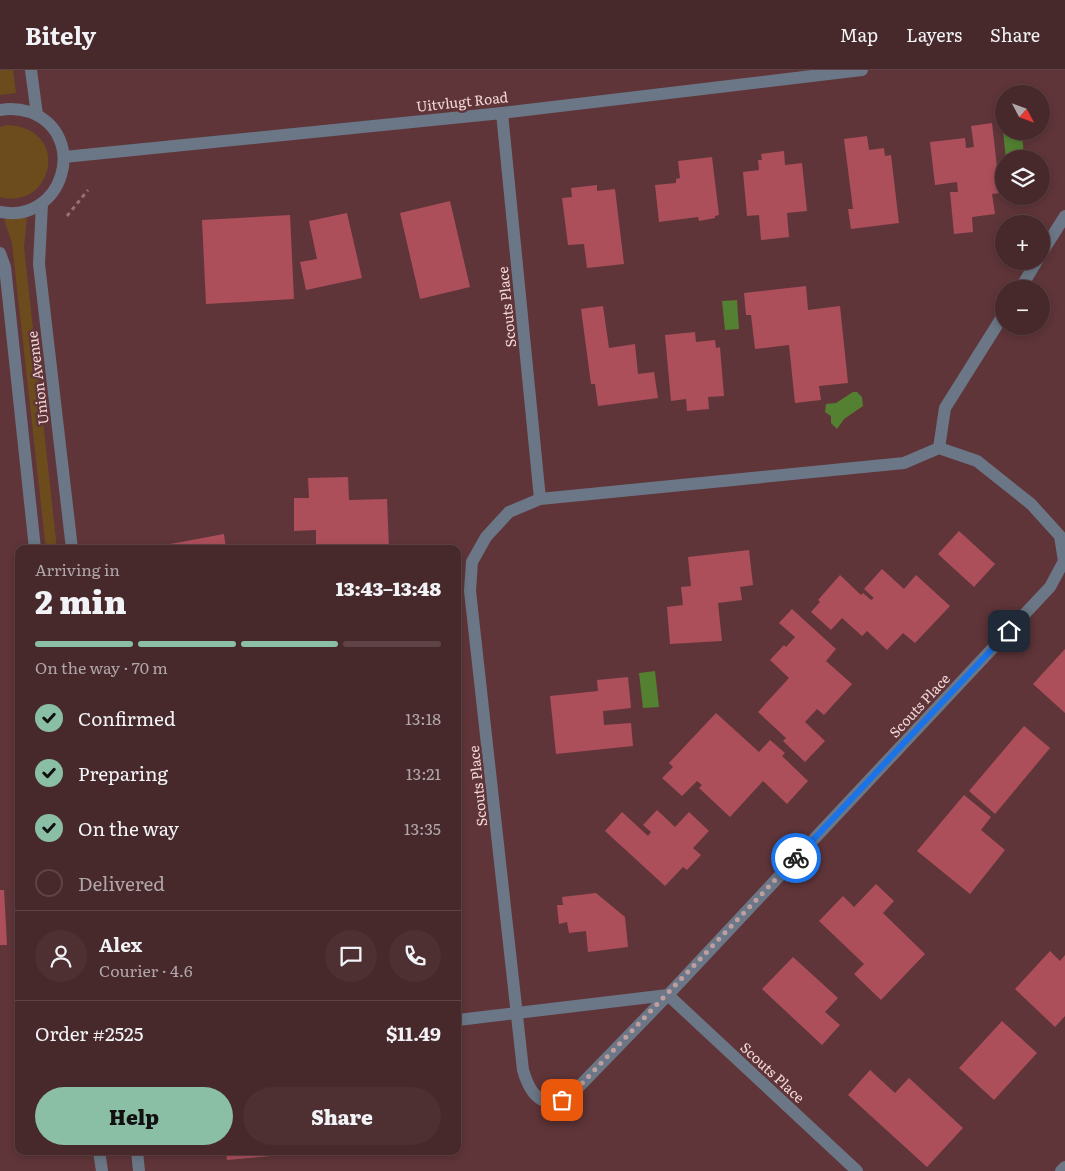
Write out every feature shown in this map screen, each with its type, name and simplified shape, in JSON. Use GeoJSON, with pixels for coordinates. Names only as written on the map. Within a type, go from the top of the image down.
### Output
{"type":"FeatureCollection","features":[{"type":"Feature","properties":{"kind":"street"},"geometry":{"type":"LineString","coordinates":[[31,70],[37,115]]}},
{"type":"Feature","properties":{"kind":"street","name":"Uitvlugt Road"},"geometry":{"type":"LineString","coordinates":[[64,156],[502,113],[862,70]]}},
{"type":"Feature","properties":{"kind":"street"},"geometry":{"type":"LineString","coordinates":[[0,110],[7,108],[23,110],[37,115],[47,122],[56,132],[64,156],[63,170],[59,183],[52,195],[42,204],[23,213],[0,212]]}},
{"type":"Feature","properties":{"kind":"street","name":"Scouts Place"},"geometry":{"type":"LineString","coordinates":[[502,113],[540,499]]}},
{"type":"Feature","properties":{"kind":"street","name":"Union Avenue"},"geometry":{"type":"LineString","coordinates":[[42,204],[39,264],[72,545]]}},
{"type":"Feature","properties":{"kind":"street"},"geometry":{"type":"LineString","coordinates":[[1050,240],[1065,216]]}},
{"type":"Feature","properties":{"kind":"street","name":"Union Avenue"},"geometry":{"type":"LineString","coordinates":[[0,253],[6,267],[35,545]]}},
{"type":"Feature","properties":{"kind":"street"},"geometry":{"type":"LineString","coordinates":[[939,448],[945,408],[995,328]]}},
{"type":"Feature","properties":{"kind":"street","name":"Scouts Place"},"geometry":{"type":"LineString","coordinates":[[939,448],[977,460],[1031,504],[1060,536],[1064,561],[1050,587],[668,995],[570,1096],[552,1103],[541,1099],[528,1086],[523,1070],[470,591],[472,562],[486,538],[509,512],[540,499],[904,463],[939,448]]}},
{"type":"Feature","properties":{"kind":"street"},"geometry":{"type":"LineString","coordinates":[[461,1020],[668,995]]}},
{"type":"Feature","properties":{"kind":"street","name":"Scouts Place"},"geometry":{"type":"LineString","coordinates":[[668,995],[857,1171]]}},
{"type":"Feature","properties":{"kind":"street"},"geometry":{"type":"LineString","coordinates":[[100,1155],[102,1171]]}},
{"type":"Feature","properties":{"kind":"street"},"geometry":{"type":"LineString","coordinates":[[137,1155],[139,1171]]}},
{"type":"Feature","properties":{"kind":"street"},"geometry":{"type":"LineString","coordinates":[[1061,1171],[1065,1167]]}},
{"type":"Feature","properties":{"kind":"path"},"geometry":{"type":"LineString","coordinates":[[67,216],[88,190]]}},
{"type":"Feature","properties":{"kind":"shaded area"},"geometry":{"type":"Polygon","coordinates":[[[0,70],[13,70],[16,93],[0,95],[0,70]]]}},
{"type":"Feature","properties":{"kind":"shaded area"},"geometry":{"type":"Polygon","coordinates":[[[7,125],[28,130],[41,139],[47,153],[48,167],[43,181],[33,192],[18,198],[0,197],[0,127],[7,125]]]}},
{"type":"Feature","properties":{"kind":"shaded area"},"geometry":{"type":"Polygon","coordinates":[[[1004,140],[1023,140],[1023,150],[1005,150],[1004,140]]]}},
{"type":"Feature","properties":{"kind":"shaded area"},"geometry":{"type":"Polygon","coordinates":[[[27,216],[24,247],[57,545],[46,545],[12,243],[4,219],[27,216]]]}},
{"type":"Feature","properties":{"kind":"shaded area"},"geometry":{"type":"Polygon","coordinates":[[[737,300],[739,329],[725,330],[722,301],[737,300]]]}},
{"type":"Feature","properties":{"kind":"shaded area"},"geometry":{"type":"Polygon","coordinates":[[[853,392],[857,392],[862,397],[863,406],[844,419],[837,429],[831,423],[831,416],[825,412],[826,404],[836,403],[853,392]]]}},
{"type":"Feature","properties":{"kind":"shaded area"},"geometry":{"type":"Polygon","coordinates":[[[655,671],[659,707],[643,708],[639,673],[655,671]]]}},
{"type":"Feature","properties":{"kind":"building"},"geometry":{"type":"Polygon","coordinates":[[[992,123],[995,150],[995,194],[992,194],[995,214],[972,217],[973,232],[954,234],[950,192],[958,192],[957,182],[935,185],[930,142],[965,138],[966,148],[974,147],[971,126],[992,123]]]}},
{"type":"Feature","properties":{"kind":"building"},"geometry":{"type":"Polygon","coordinates":[[[867,136],[869,150],[884,148],[885,156],[891,155],[899,223],[851,229],[848,209],[853,209],[844,139],[867,136]]]}},
{"type":"Feature","properties":{"kind":"building"},"geometry":{"type":"Polygon","coordinates":[[[784,151],[785,165],[802,163],[807,211],[787,213],[789,237],[761,240],[759,215],[747,216],[743,172],[759,170],[758,160],[762,160],[761,154],[784,151]]]}},
{"type":"Feature","properties":{"kind":"building"},"geometry":{"type":"Polygon","coordinates":[[[712,157],[719,215],[715,216],[715,218],[699,221],[698,217],[659,222],[655,185],[676,183],[676,179],[680,178],[678,161],[712,157]]]}},
{"type":"Feature","properties":{"kind":"building"},"geometry":{"type":"Polygon","coordinates":[[[597,185],[597,191],[615,189],[624,264],[587,268],[584,244],[568,245],[562,198],[572,197],[571,188],[597,185]]]}},
{"type":"Feature","properties":{"kind":"building"},"geometry":{"type":"Polygon","coordinates":[[[450,201],[470,287],[420,299],[400,213],[450,201]]]}},
{"type":"Feature","properties":{"kind":"building"},"geometry":{"type":"Polygon","coordinates":[[[347,213],[362,278],[306,290],[300,262],[317,259],[309,221],[347,213]]]}},
{"type":"Feature","properties":{"kind":"building"},"geometry":{"type":"Polygon","coordinates":[[[290,215],[294,299],[206,304],[202,220],[290,215]]]}},
{"type":"Feature","properties":{"kind":"building"},"geometry":{"type":"Polygon","coordinates":[[[806,286],[808,310],[840,306],[848,383],[819,386],[821,400],[795,403],[789,345],[755,349],[751,315],[746,315],[744,293],[806,286]]]}},
{"type":"Feature","properties":{"kind":"building"},"geometry":{"type":"Polygon","coordinates":[[[603,306],[609,348],[635,344],[638,374],[654,372],[658,398],[598,406],[595,384],[591,384],[581,309],[603,306]]]}},
{"type":"Feature","properties":{"kind":"building"},"geometry":{"type":"Polygon","coordinates":[[[695,332],[696,342],[715,340],[716,348],[720,347],[724,396],[708,397],[709,409],[687,411],[686,399],[671,401],[665,335],[695,332]]]}},
{"type":"Feature","properties":{"kind":"building"},"geometry":{"type":"Polygon","coordinates":[[[348,477],[349,500],[387,499],[389,545],[316,545],[316,530],[294,531],[294,498],[309,498],[308,478],[348,477]]]}},
{"type":"Feature","properties":{"kind":"building"},"geometry":{"type":"Polygon","coordinates":[[[959,531],[995,564],[974,587],[938,554],[959,531]]]}},
{"type":"Feature","properties":{"kind":"building"},"geometry":{"type":"Polygon","coordinates":[[[224,534],[225,545],[165,545],[224,534]]]}},
{"type":"Feature","properties":{"kind":"building"},"geometry":{"type":"Polygon","coordinates":[[[749,550],[753,585],[740,587],[742,600],[718,603],[722,641],[670,644],[667,607],[683,605],[681,587],[691,586],[688,557],[749,550]]]}},
{"type":"Feature","properties":{"kind":"building"},"geometry":{"type":"Polygon","coordinates":[[[882,569],[904,589],[916,575],[950,606],[915,643],[903,633],[887,650],[867,631],[862,636],[842,618],[831,630],[811,612],[820,602],[818,600],[840,575],[861,595],[863,593],[871,600],[874,598],[864,589],[882,569]]]}},
{"type":"Feature","properties":{"kind":"building"},"geometry":{"type":"Polygon","coordinates":[[[792,609],[836,649],[826,661],[852,684],[824,715],[817,709],[805,722],[825,741],[805,762],[783,741],[786,738],[758,712],[789,678],[770,660],[784,645],[786,647],[795,637],[779,623],[792,609]]]}},
{"type":"Feature","properties":{"kind":"building"},"geometry":{"type":"Polygon","coordinates":[[[1065,649],[1065,713],[1033,684],[1065,649]]]}},
{"type":"Feature","properties":{"kind":"building"},"geometry":{"type":"Polygon","coordinates":[[[628,677],[631,708],[603,711],[604,725],[631,723],[633,746],[556,754],[550,696],[598,691],[597,680],[628,677]]]}},
{"type":"Feature","properties":{"kind":"building"},"geometry":{"type":"Polygon","coordinates":[[[716,713],[759,752],[770,740],[785,753],[782,756],[808,781],[787,804],[763,781],[730,817],[699,788],[702,785],[697,781],[682,796],[662,778],[673,767],[669,763],[716,713]]]}},
{"type":"Feature","properties":{"kind":"building"},"geometry":{"type":"Polygon","coordinates":[[[1024,726],[1050,748],[995,814],[969,791],[1024,726]]]}},
{"type":"Feature","properties":{"kind":"building"},"geometry":{"type":"Polygon","coordinates":[[[964,795],[991,817],[981,830],[1005,850],[970,894],[917,851],[964,795]]]}},
{"type":"Feature","properties":{"kind":"building"},"geometry":{"type":"Polygon","coordinates":[[[657,810],[675,827],[689,812],[709,831],[693,848],[701,855],[687,870],[683,867],[665,886],[605,831],[622,812],[648,836],[651,832],[643,825],[657,810]]]}},
{"type":"Feature","properties":{"kind":"building"},"geometry":{"type":"Polygon","coordinates":[[[876,884],[894,901],[883,913],[925,954],[881,1000],[854,974],[864,964],[819,921],[843,896],[854,907],[876,884]]]}},
{"type":"Feature","properties":{"kind":"building"},"geometry":{"type":"Polygon","coordinates":[[[0,890],[4,890],[7,945],[0,945],[0,890]]]}},
{"type":"Feature","properties":{"kind":"building"},"geometry":{"type":"Polygon","coordinates":[[[596,893],[625,917],[628,947],[588,952],[586,931],[569,933],[567,922],[559,924],[557,905],[563,905],[562,897],[596,893]]]}},
{"type":"Feature","properties":{"kind":"building"},"geometry":{"type":"Polygon","coordinates":[[[1050,951],[1060,961],[1065,955],[1065,1016],[1055,1027],[1015,989],[1050,951]]]}},
{"type":"Feature","properties":{"kind":"building"},"geometry":{"type":"Polygon","coordinates":[[[793,957],[838,998],[825,1012],[840,1025],[822,1045],[762,989],[793,957]]]}},
{"type":"Feature","properties":{"kind":"building"},"geometry":{"type":"Polygon","coordinates":[[[1002,1021],[1037,1053],[994,1100],[959,1068],[1002,1021]]]}},
{"type":"Feature","properties":{"kind":"building"},"geometry":{"type":"Polygon","coordinates":[[[870,1070],[895,1093],[909,1078],[963,1128],[927,1167],[848,1095],[870,1070]]]}},
{"type":"Feature","properties":{"kind":"building"},"geometry":{"type":"Polygon","coordinates":[[[226,1155],[283,1155],[227,1160],[226,1155]]]}},
{"type":"Feature","properties":{"kind":"way so far"},"geometry":{"type":"LineString","coordinates":[[562,1100],[570,1096],[668,995],[796,858]]}},
{"type":"Feature","properties":{"kind":"route"},"geometry":{"type":"LineString","coordinates":[[796,858],[1009,631]]}}]}
